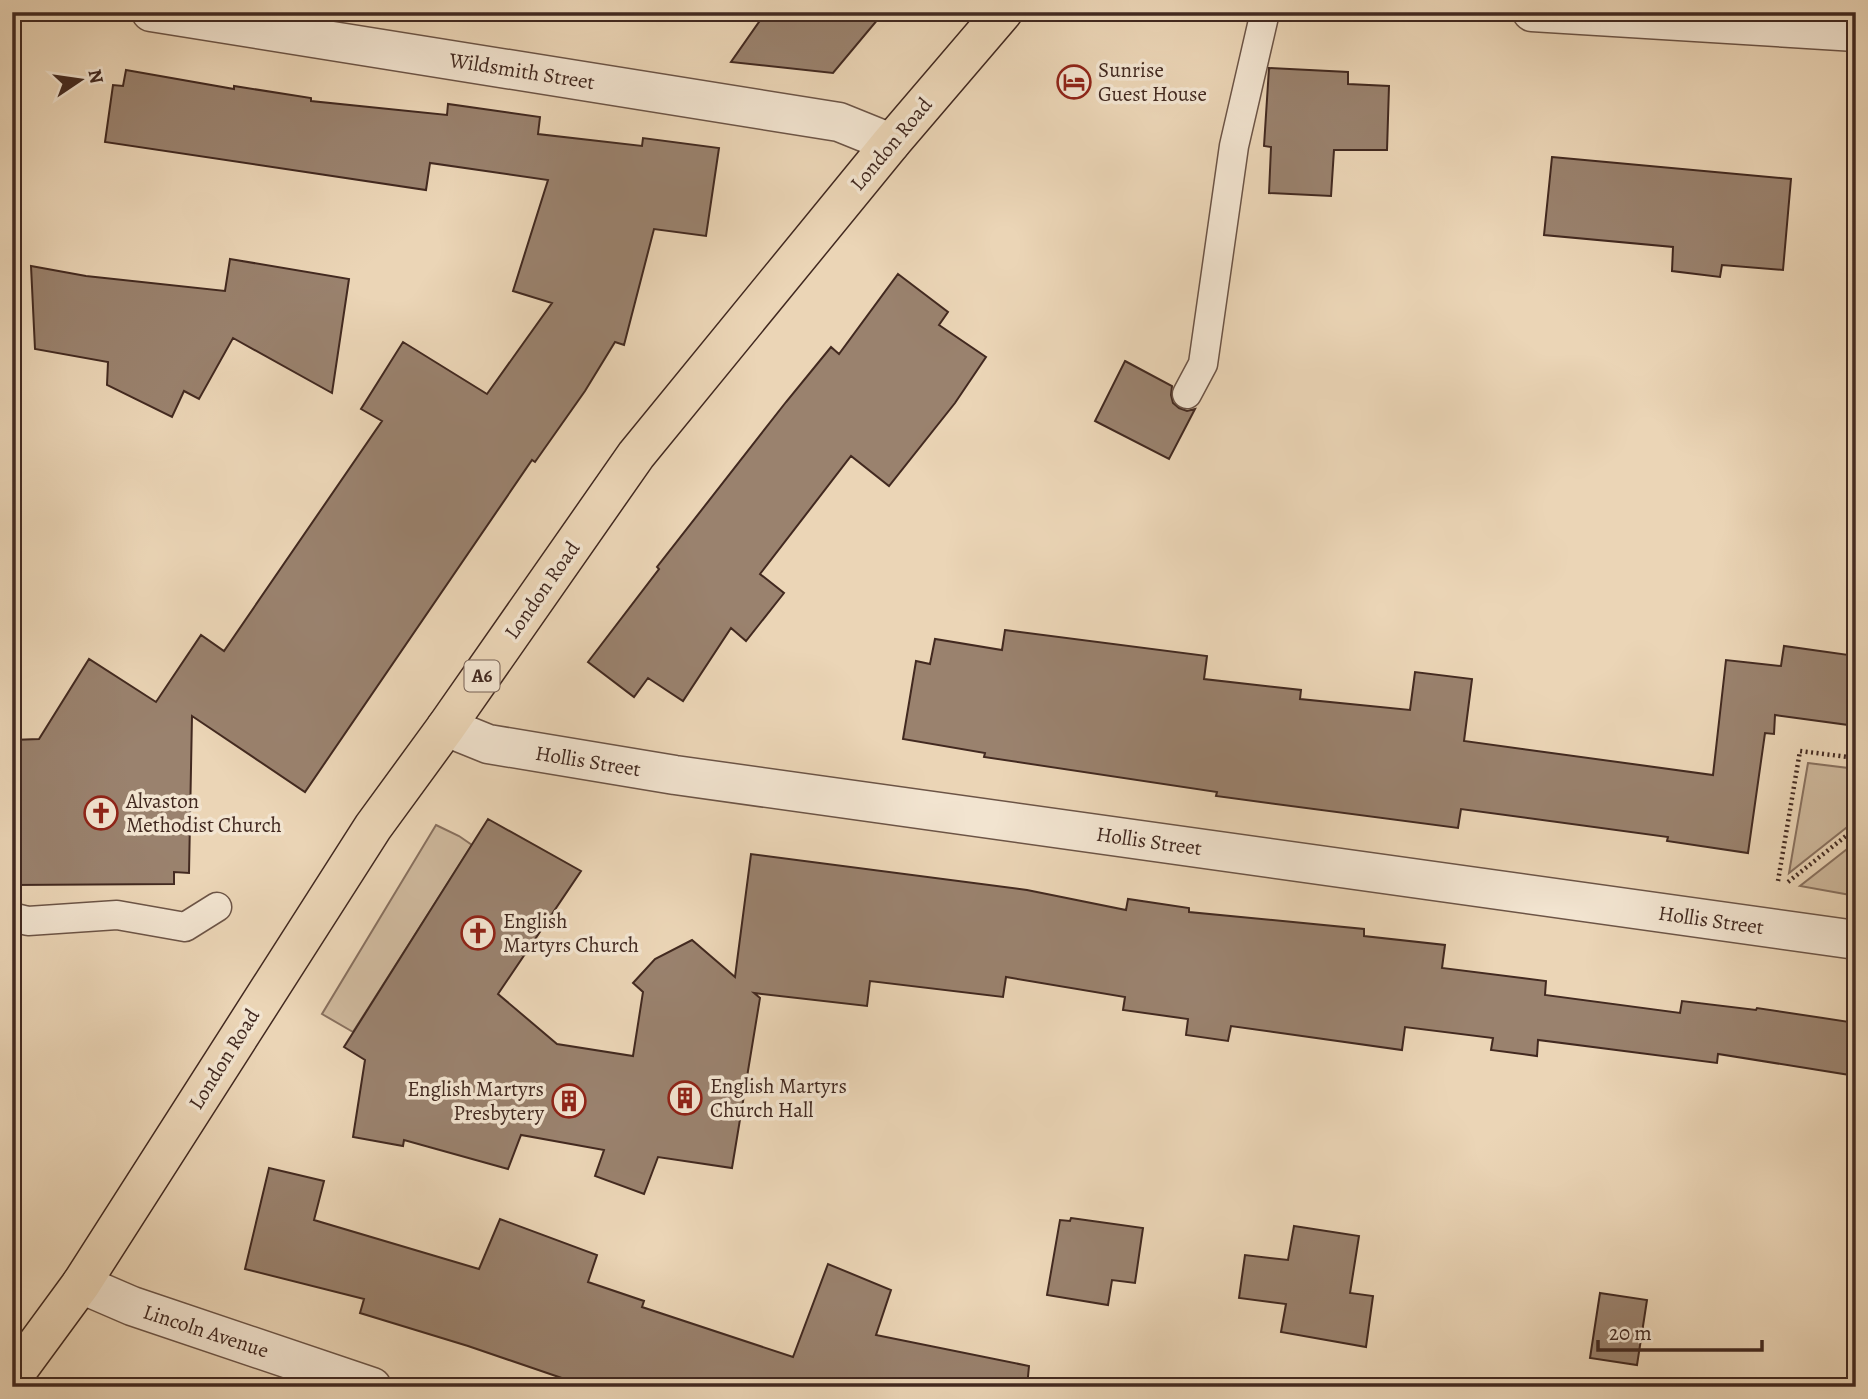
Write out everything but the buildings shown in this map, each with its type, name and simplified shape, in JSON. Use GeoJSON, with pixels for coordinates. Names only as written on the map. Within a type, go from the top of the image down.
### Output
{"type":"FeatureCollection","features":[{"type":"Feature","properties":{"kind":"main road","name":"London Road"},"geometry":{"type":"LineString","coordinates":[[12,1378],[81,1284],[373,827],[636,455],[1003,12]]}},
{"type":"Feature","properties":{"kind":"street","name":"Wildsmith Street"},"geometry":{"type":"LineString","coordinates":[[150,12],[839,122],[891,144]]}},
{"type":"Feature","properties":{"kind":"street"},"geometry":{"type":"LineString","coordinates":[[1532,12],[1856,32]]}},
{"type":"Feature","properties":{"kind":"street","name":"Hollis Street"},"geometry":{"type":"LineString","coordinates":[[446,727],[488,744],[674,775],[1856,940]]}},
{"type":"Feature","properties":{"kind":"street","name":"Lincoln Avenue"},"geometry":{"type":"LineString","coordinates":[[81,1284],[132,1306],[372,1387]]}},
{"type":"Feature","properties":{"kind":"lane"},"geometry":{"type":"LineString","coordinates":[[1187,394],[1203,364],[1234,146],[1265,12]]}},
{"type":"Feature","properties":{"kind":"lane"},"geometry":{"type":"LineString","coordinates":[[12,918],[28,921],[117,915],[185,927],[217,907]]}},
{"type":"Feature","properties":{"kind":"path"},"geometry":{"type":"LineString","coordinates":[[1770,928],[1800,751],[1856,758]]}},
{"type":"Feature","properties":{"kind":"path"},"geometry":{"type":"LineString","coordinates":[[1777,891],[1856,828]]}},
{"type":"Feature","properties":{"kind":"shaded area"},"geometry":{"type":"Polygon","coordinates":[[[1808,763],[1856,769],[1856,820],[1789,873],[1808,763]]]}},
{"type":"Feature","properties":{"kind":"shaded area"},"geometry":{"type":"Polygon","coordinates":[[[436,825],[472,845],[353,1032],[322,1014],[436,825]]]}},
{"type":"Feature","properties":{"kind":"shaded area"},"geometry":{"type":"Polygon","coordinates":[[[1856,842],[1856,896],[1800,886],[1856,842]]]}},
{"type":"Feature","properties":{"kind":"place","name":"Sunrise Guest House"},"geometry":{"type":"Point","coordinates":[1074,82]}},
{"type":"Feature","properties":{"kind":"place","name":"Alvaston Methodist Church"},"geometry":{"type":"Point","coordinates":[101,813]}},
{"type":"Feature","properties":{"kind":"place","name":"English Martyrs Church"},"geometry":{"type":"Point","coordinates":[478,933]}},
{"type":"Feature","properties":{"kind":"place","name":"English Martyrs Church Hall"},"geometry":{"type":"Point","coordinates":[685,1098]}},
{"type":"Feature","properties":{"kind":"place","name":"English Martyrs Presbytery"},"geometry":{"type":"Point","coordinates":[569,1101]}}]}
